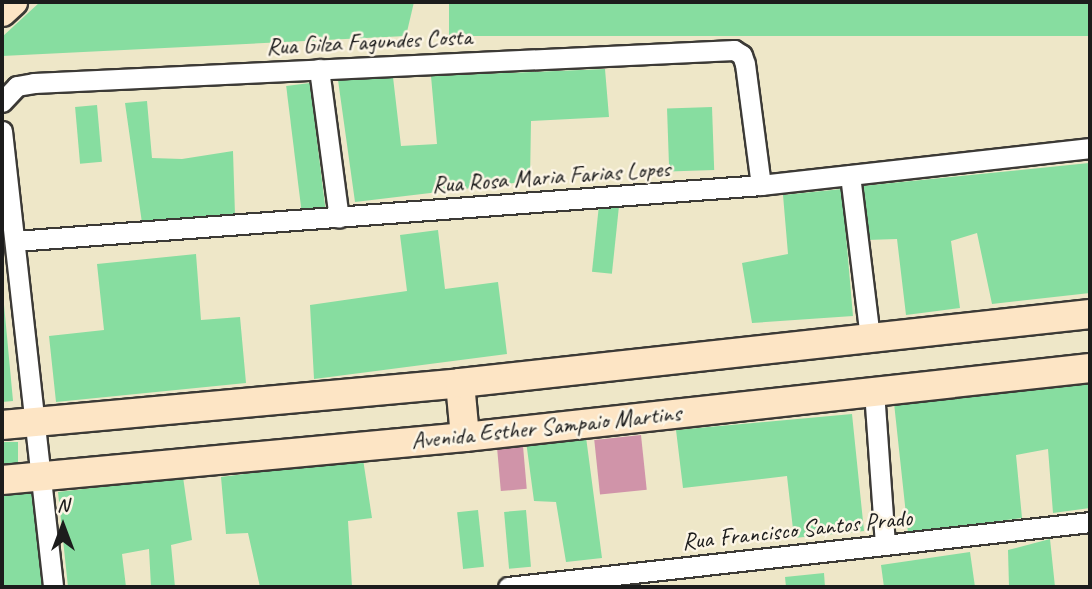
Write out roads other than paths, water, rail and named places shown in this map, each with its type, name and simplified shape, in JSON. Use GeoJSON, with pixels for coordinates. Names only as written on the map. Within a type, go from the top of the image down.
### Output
{"type":"FeatureCollection","features":[{"type":"Feature","properties":{"kind":"street"},"geometry":{"type":"LineString","coordinates":[[2,12],[13,2]]}},
{"type":"Feature","properties":{"kind":"street","name":"Rua Gilza Fagundes Costa"},"geometry":{"type":"LineString","coordinates":[[2,100],[17,86],[34,83],[721,49],[742,55],[761,185]]}},
{"type":"Feature","properties":{"kind":"street"},"geometry":{"type":"LineString","coordinates":[[319,69],[339,218]]}},
{"type":"Feature","properties":{"kind":"street"},"geometry":{"type":"LineString","coordinates":[[2,131],[52,587]]}},
{"type":"Feature","properties":{"kind":"street","name":"Rua Rosa Maria Farias Lopes"},"geometry":{"type":"LineString","coordinates":[[15,241],[761,185],[1090,148]]}},
{"type":"Feature","properties":{"kind":"street"},"geometry":{"type":"LineString","coordinates":[[850,175],[870,338]]}},
{"type":"Feature","properties":{"kind":"street"},"geometry":{"type":"LineString","coordinates":[[2,425],[36,424],[460,383],[1090,314]]}},
{"type":"Feature","properties":{"kind":"street","name":"Avenida Esther Sampaio Martins"},"geometry":{"type":"LineString","coordinates":[[2,480],[465,437],[1090,368]]}},
{"type":"Feature","properties":{"kind":"street"},"geometry":{"type":"LineString","coordinates":[[460,383],[465,437]]}},
{"type":"Feature","properties":{"kind":"street"},"geometry":{"type":"LineString","coordinates":[[874,391],[884,545]]}},
{"type":"Feature","properties":{"kind":"street","name":"Rua Francisco Santos Prado"},"geometry":{"type":"LineString","coordinates":[[508,587],[1090,522]]}}]}
